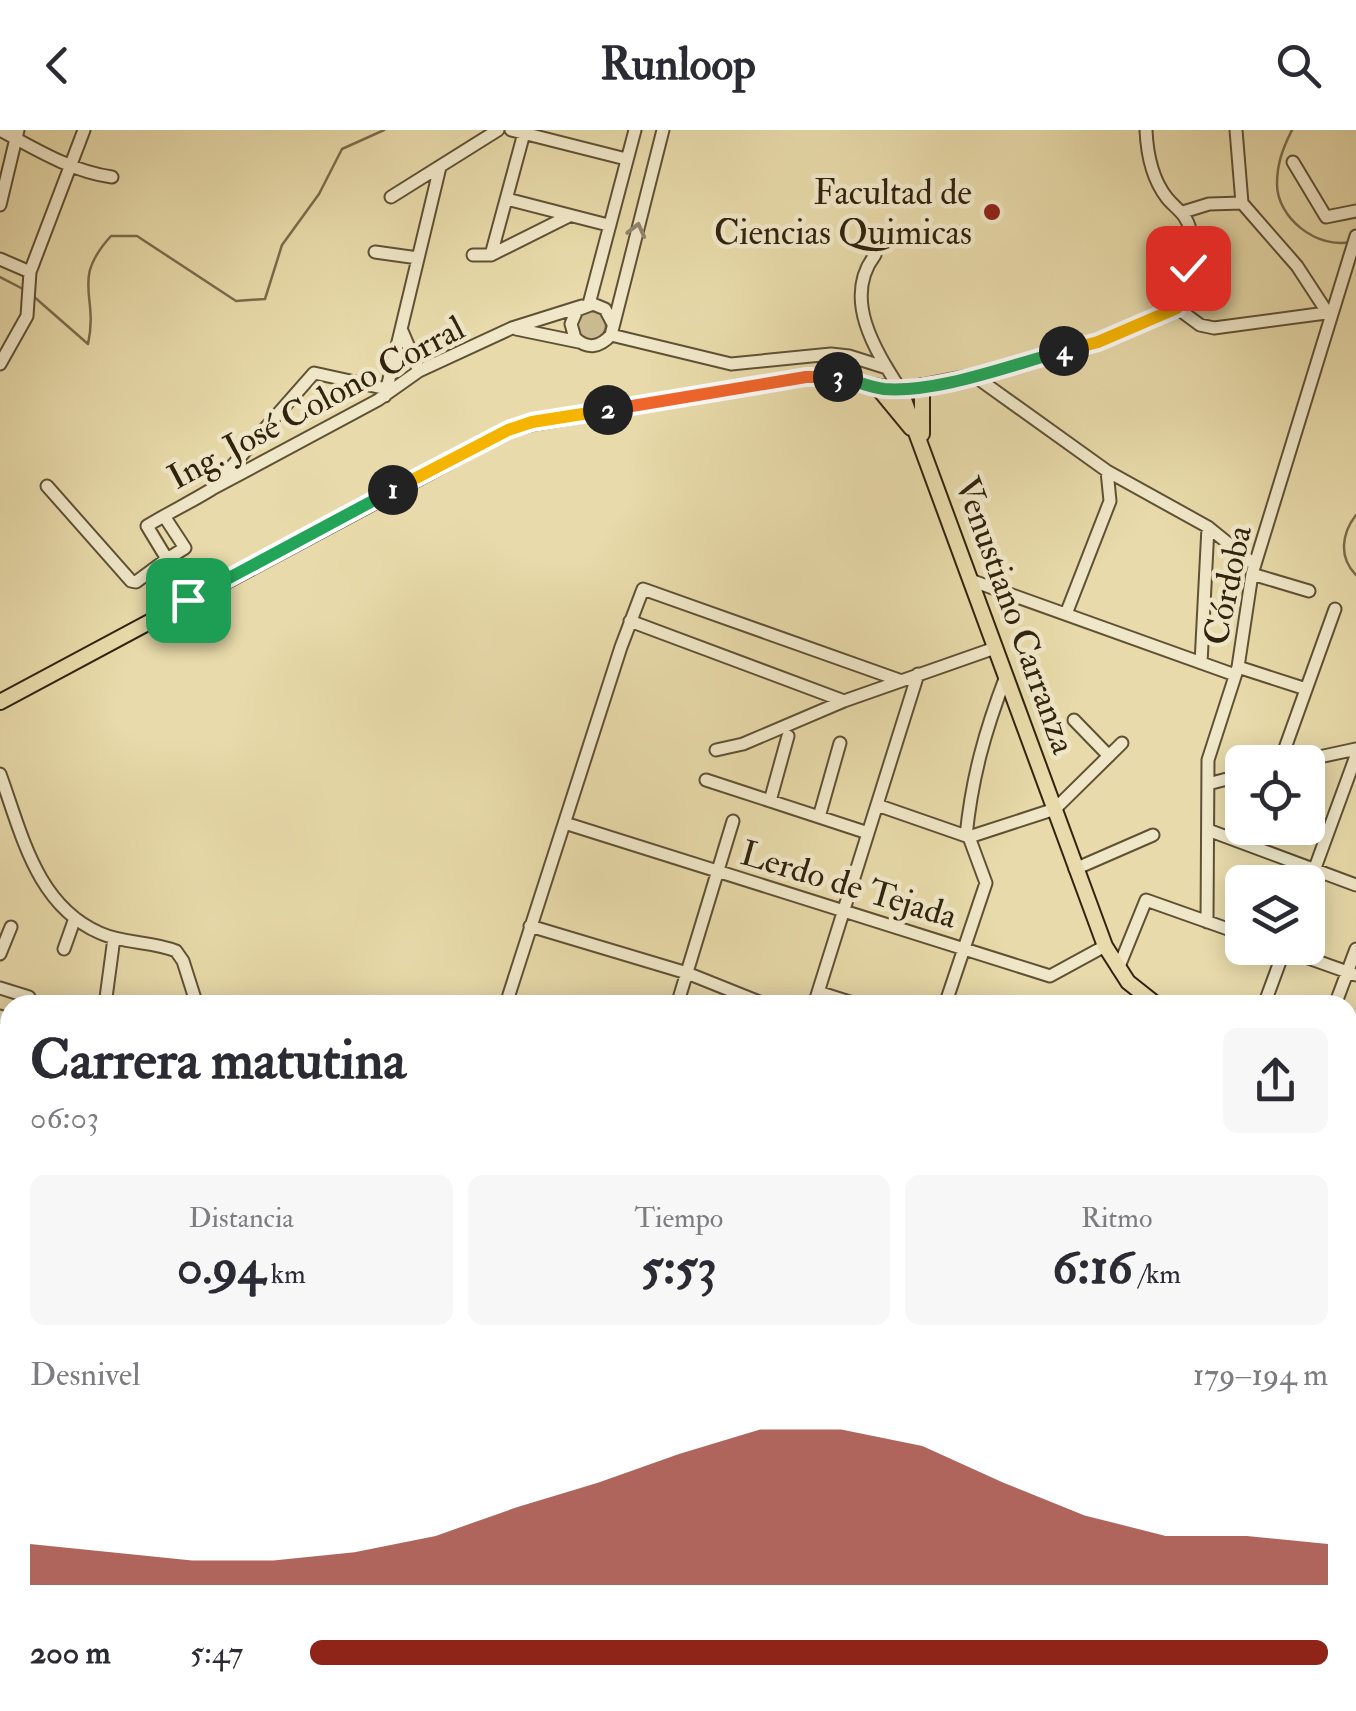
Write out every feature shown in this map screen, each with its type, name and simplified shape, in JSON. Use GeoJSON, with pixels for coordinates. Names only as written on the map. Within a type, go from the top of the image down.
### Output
{"type":"FeatureCollection","features":[{"type":"Feature","properties":{"kind":"main road"},"geometry":{"type":"LineString","coordinates":[[0,702],[508,430],[532,422],[806,377],[835,376],[878,388],[900,389]]}},
{"type":"Feature","properties":{"kind":"main road"},"geometry":{"type":"LineString","coordinates":[[921,440],[922,386]]}},
{"type":"Feature","properties":{"kind":"main road","name":"Venustiano Carranza"},"geometry":{"type":"LineString","coordinates":[[878,388],[921,440]]}},
{"type":"Feature","properties":{"kind":"main road","name":"Venustiano Carranza"},"geometry":{"type":"LineString","coordinates":[[900,389],[1105,946],[1118,970],[1145,995]]}},
{"type":"Feature","properties":{"kind":"street"},"geometry":{"type":"LineString","coordinates":[[0,130],[17,135],[70,165],[112,177]]}},
{"type":"Feature","properties":{"kind":"street"},"geometry":{"type":"LineString","coordinates":[[74,130],[78,145]]}},
{"type":"Feature","properties":{"kind":"street"},"geometry":{"type":"LineString","coordinates":[[0,364],[27,316],[30,272],[84,130]]}},
{"type":"Feature","properties":{"kind":"street"},"geometry":{"type":"LineString","coordinates":[[390,198],[498,130]]}},
{"type":"Feature","properties":{"kind":"street"},"geometry":{"type":"LineString","coordinates":[[635,130],[586,305],[574,314],[571,324],[579,342],[594,346],[612,329],[662,130]]}},
{"type":"Feature","properties":{"kind":"street"},"geometry":{"type":"LineString","coordinates":[[1146,130],[1150,162],[1159,185],[1169,201],[1183,212],[1190,229],[1188,268],[1177,308]]}},
{"type":"Feature","properties":{"kind":"street"},"geometry":{"type":"LineString","coordinates":[[1177,308],[1200,325],[1214,328],[1329,314],[1297,266],[1242,202],[1236,130]]}},
{"type":"Feature","properties":{"kind":"street"},"geometry":{"type":"LineString","coordinates":[[491,255],[518,131],[626,158]]}},
{"type":"Feature","properties":{"kind":"street"},"geometry":{"type":"LineString","coordinates":[[0,205],[17,135]]}},
{"type":"Feature","properties":{"kind":"street"},"geometry":{"type":"LineString","coordinates":[[1294,162],[1326,217],[1356,212]]}},
{"type":"Feature","properties":{"kind":"street"},"geometry":{"type":"LineString","coordinates":[[212,489],[314,373],[386,392],[440,167]]}},
{"type":"Feature","properties":{"kind":"street"},"geometry":{"type":"LineString","coordinates":[[506,198],[608,226]]}},
{"type":"Feature","properties":{"kind":"street"},"geometry":{"type":"LineString","coordinates":[[1183,212],[1209,204],[1242,202]]}},
{"type":"Feature","properties":{"kind":"street"},"geometry":{"type":"LineString","coordinates":[[474,256],[491,255],[569,216]]}},
{"type":"Feature","properties":{"kind":"street","name":"Córdoba"},"geometry":{"type":"LineString","coordinates":[[1207,922],[1208,760],[1236,671],[1254,570],[1329,314],[1356,236]]}},
{"type":"Feature","properties":{"kind":"street"},"geometry":{"type":"LineString","coordinates":[[376,252],[418,258]]}},
{"type":"Feature","properties":{"kind":"street"},"geometry":{"type":"LineString","coordinates":[[875,256],[864,269],[860,294],[866,325],[900,389],[973,375],[1098,342],[1177,308]]}},
{"type":"Feature","properties":{"kind":"street"},"geometry":{"type":"LineString","coordinates":[[0,260],[30,272]]}},
{"type":"Feature","properties":{"kind":"street"},"geometry":{"type":"LineString","coordinates":[[586,305],[605,309],[612,329]]}},
{"type":"Feature","properties":{"kind":"street","name":"Ing. José Colono Corral"},"geometry":{"type":"LineString","coordinates":[[167,559],[147,526],[419,371],[512,328],[586,305]]}},
{"type":"Feature","properties":{"kind":"street","name":"Ing. José Colono Corral"},"geometry":{"type":"LineString","coordinates":[[512,328],[579,342]]}},
{"type":"Feature","properties":{"kind":"street"},"geometry":{"type":"LineString","coordinates":[[612,329],[731,364],[832,354],[886,368]]}},
{"type":"Feature","properties":{"kind":"street"},"geometry":{"type":"LineString","coordinates":[[402,331],[419,371]]}},
{"type":"Feature","properties":{"kind":"street"},"geometry":{"type":"LineString","coordinates":[[973,375],[1107,471],[1208,527],[1254,570],[1309,591]]}},
{"type":"Feature","properties":{"kind":"street"},"geometry":{"type":"LineString","coordinates":[[1066,614],[1110,501],[1107,471]]}},
{"type":"Feature","properties":{"kind":"street"},"geometry":{"type":"LineString","coordinates":[[47,486],[131,581],[136,582],[185,548],[164,516]]}},
{"type":"Feature","properties":{"kind":"street"},"geometry":{"type":"LineString","coordinates":[[1200,663],[1208,527]]}},
{"type":"Feature","properties":{"kind":"street"},"geometry":{"type":"LineString","coordinates":[[973,581],[1200,663],[1306,689]]}},
{"type":"Feature","properties":{"kind":"street"},"geometry":{"type":"LineString","coordinates":[[509,995],[643,589],[899,680]]}},
{"type":"Feature","properties":{"kind":"street"},"geometry":{"type":"LineString","coordinates":[[1286,745],[1336,610]]}},
{"type":"Feature","properties":{"kind":"street"},"geometry":{"type":"LineString","coordinates":[[630,621],[844,701]]}},
{"type":"Feature","properties":{"kind":"street"},"geometry":{"type":"LineString","coordinates":[[716,750],[743,744],[899,680],[995,648]]}},
{"type":"Feature","properties":{"kind":"street"},"geometry":{"type":"LineString","coordinates":[[817,995],[918,674]]}},
{"type":"Feature","properties":{"kind":"street"},"geometry":{"type":"LineString","coordinates":[[949,995],[986,883],[967,836],[971,783],[1006,676]]}},
{"type":"Feature","properties":{"kind":"street"},"geometry":{"type":"LineString","coordinates":[[1074,720],[1109,756]]}},
{"type":"Feature","properties":{"kind":"street"},"geometry":{"type":"LineString","coordinates":[[770,801],[788,736]]}},
{"type":"Feature","properties":{"kind":"street"},"geometry":{"type":"LineString","coordinates":[[818,817],[840,743]]}},
{"type":"Feature","properties":{"kind":"street","name":"Venustiano Carranza"},"geometry":{"type":"LineString","coordinates":[[1055,810],[1122,743]]}},
{"type":"Feature","properties":{"kind":"street"},"geometry":{"type":"LineString","coordinates":[[1315,865],[1356,753],[1325,758]]}},
{"type":"Feature","properties":{"kind":"street"},"geometry":{"type":"LineString","coordinates":[[0,774],[36,871],[49,895],[74,918],[114,938],[176,951],[193,995]]}},
{"type":"Feature","properties":{"kind":"street"},"geometry":{"type":"LineString","coordinates":[[706,780],[868,834]]}},
{"type":"Feature","properties":{"kind":"street"},"geometry":{"type":"LineString","coordinates":[[1208,784],[1225,780]]}},
{"type":"Feature","properties":{"kind":"street"},"geometry":{"type":"LineString","coordinates":[[877,805],[967,836],[1055,810]]}},
{"type":"Feature","properties":{"kind":"street"},"geometry":{"type":"LineString","coordinates":[[680,995],[734,821]]}},
{"type":"Feature","properties":{"kind":"street","name":"Lerdo de Tejada"},"geometry":{"type":"LineString","coordinates":[[571,825],[1050,976],[1105,946]]}},
{"type":"Feature","properties":{"kind":"street"},"geometry":{"type":"LineString","coordinates":[[1208,830],[1225,836]]}},
{"type":"Feature","properties":{"kind":"street"},"geometry":{"type":"LineString","coordinates":[[1075,869],[1153,834]]}},
{"type":"Feature","properties":{"kind":"street"},"geometry":{"type":"LineString","coordinates":[[1250,845],[1303,865]]}},
{"type":"Feature","properties":{"kind":"street"},"geometry":{"type":"LineString","coordinates":[[1325,873],[1356,885]]}},
{"type":"Feature","properties":{"kind":"street"},"geometry":{"type":"LineString","coordinates":[[1118,970],[1146,900],[1225,928]]}},
{"type":"Feature","properties":{"kind":"street"},"geometry":{"type":"LineString","coordinates":[[64,949],[74,918]]}},
{"type":"Feature","properties":{"kind":"street"},"geometry":{"type":"LineString","coordinates":[[530,926],[686,973],[742,995]]}},
{"type":"Feature","properties":{"kind":"street"},"geometry":{"type":"LineString","coordinates":[[0,954],[11,927]]}},
{"type":"Feature","properties":{"kind":"street"},"geometry":{"type":"LineString","coordinates":[[106,995],[114,938]]}},
{"type":"Feature","properties":{"kind":"street"},"geometry":{"type":"LineString","coordinates":[[1325,963],[1352,973],[1356,949]]}},
{"type":"Feature","properties":{"kind":"street"},"geometry":{"type":"LineString","coordinates":[[1267,995],[1277,965]]}},
{"type":"Feature","properties":{"kind":"shaded area"},"geometry":{"type":"Polygon","coordinates":[[[591,310],[602,314],[606,325],[602,336],[591,340],[580,336],[576,325],[580,314],[591,310]]]}},
{"type":"Feature","properties":{"kind":"waterway"},"geometry":{"type":"LineString","coordinates":[[32,295],[88,344],[92,265],[111,236],[137,236],[236,301],[265,299],[282,245],[319,194],[342,149],[384,130]]}},
{"type":"Feature","properties":{"kind":"waterway"},"geometry":{"type":"LineString","coordinates":[[1292,130],[1277,176],[1284,208],[1312,236],[1337,243],[1350,242]]}},
{"type":"Feature","properties":{"kind":"waterway"},"geometry":{"type":"LineString","coordinates":[[0,277],[25,290]]}},
{"type":"Feature","properties":{"kind":"waterway"},"geometry":{"type":"LineString","coordinates":[[1356,515],[1344,545],[1346,561],[1356,575]]}},
{"type":"Feature","properties":{"kind":"place","name":"Facultad de Ciencias Quimicas"},"geometry":{"type":"Point","coordinates":[992,212]}},
{"type":"Feature","properties":{"kind":"route"},"geometry":{"type":"LineString","coordinates":[[188,600],[477,445],[532,422],[806,377],[835,376],[878,388],[900,389],[973,375],[1098,342],[1177,308],[1188,268]]}}]}
